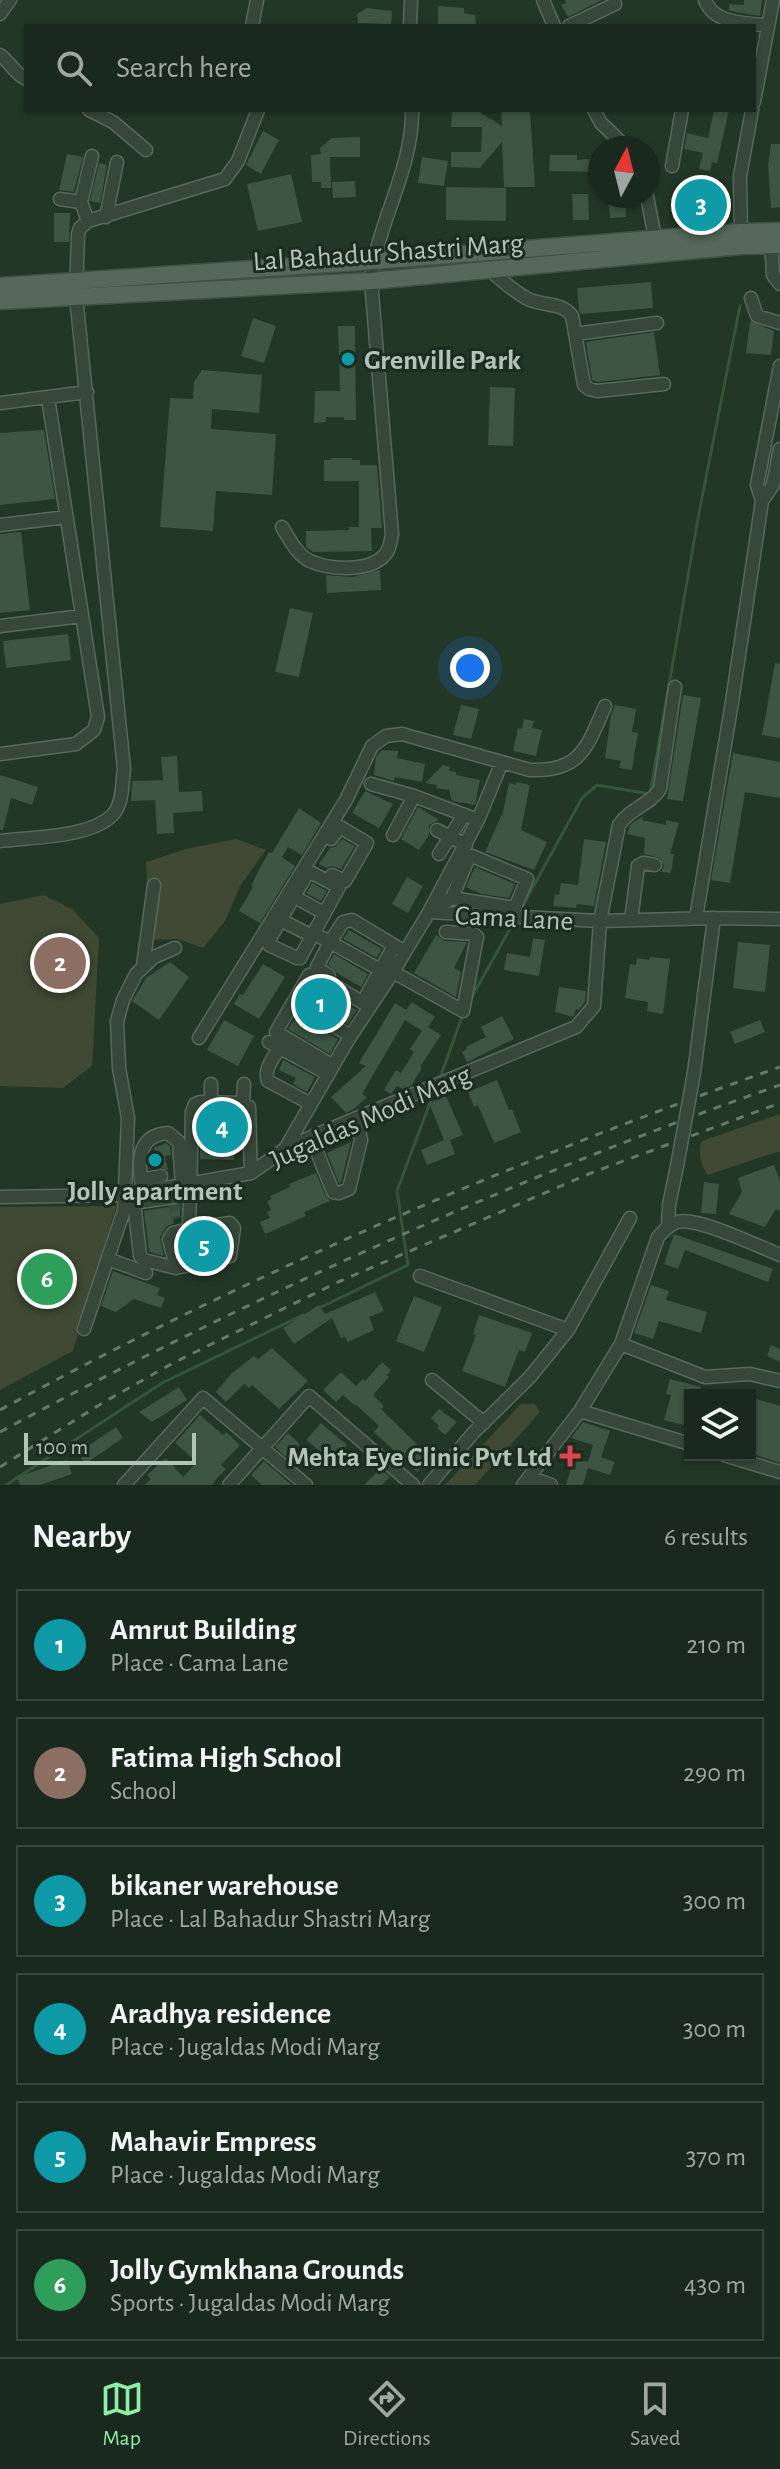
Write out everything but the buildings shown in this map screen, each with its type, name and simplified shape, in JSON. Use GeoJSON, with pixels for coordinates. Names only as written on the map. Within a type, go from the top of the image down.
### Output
{"type":"FeatureCollection","features":[{"type":"Feature","properties":{"kind":"main road","name":"Lal Bahadur Shastri Marg"},"geometry":{"type":"LineString","coordinates":[[0,286],[76,288],[174,282],[304,265],[655,238],[776,238]]}},
{"type":"Feature","properties":{"kind":"main road","name":"Lal Bahadur Shastri Marg"},"geometry":{"type":"LineString","coordinates":[[174,282],[305,284],[371,281],[491,271],[741,239]]}},
{"type":"Feature","properties":{"kind":"main road"},"geometry":{"type":"LineString","coordinates":[[304,265],[305,284]]}},
{"type":"Feature","properties":{"kind":"main road","name":"Lal Bahadur Shastri Marg"},"geometry":{"type":"LineString","coordinates":[[0,301],[76,288]]}},
{"type":"Feature","properties":{"kind":"street"},"geometry":{"type":"LineString","coordinates":[[0,13],[10,0]]}},
{"type":"Feature","properties":{"kind":"street"},"geometry":{"type":"LineString","coordinates":[[252,24],[257,0]]}},
{"type":"Feature","properties":{"kind":"street"},"geometry":{"type":"LineString","coordinates":[[410,24],[411,0]]}},
{"type":"Feature","properties":{"kind":"street"},"geometry":{"type":"LineString","coordinates":[[543,0],[553,24]]}},
{"type":"Feature","properties":{"kind":"street"},"geometry":{"type":"LineString","coordinates":[[705,0],[708,9],[724,19],[755,24]]}},
{"type":"Feature","properties":{"kind":"street"},"geometry":{"type":"LineString","coordinates":[[756,81],[759,50],[773,0]]}},
{"type":"Feature","properties":{"kind":"street"},"geometry":{"type":"LineString","coordinates":[[573,24],[615,4]]}},
{"type":"Feature","properties":{"kind":"street"},"geometry":{"type":"LineString","coordinates":[[756,24],[768,26]]}},
{"type":"Feature","properties":{"kind":"street"},"geometry":{"type":"LineString","coordinates":[[0,55],[9,62],[15,74],[24,78]]}},
{"type":"Feature","properties":{"kind":"street"},"geometry":{"type":"LineString","coordinates":[[93,112],[113,122],[146,150]]}},
{"type":"Feature","properties":{"kind":"street"},"geometry":{"type":"LineString","coordinates":[[0,841],[78,831],[103,824],[117,810],[121,795],[124,769],[76,288],[78,234],[88,221],[225,179],[238,161],[257,112]]}},
{"type":"Feature","properties":{"kind":"street"},"geometry":{"type":"LineString","coordinates":[[282,527],[308,560],[330,566],[370,565],[388,550],[392,534],[371,281],[373,261],[406,163],[412,112]]}},
{"type":"Feature","properties":{"kind":"street"},"geometry":{"type":"LineString","coordinates":[[595,112],[615,136]]}},
{"type":"Feature","properties":{"kind":"street"},"geometry":{"type":"LineString","coordinates":[[672,166],[682,112]]}},
{"type":"Feature","properties":{"kind":"street"},"geometry":{"type":"LineString","coordinates":[[741,239],[740,176],[752,112]]}},
{"type":"Feature","properties":{"kind":"street"},"geometry":{"type":"LineString","coordinates":[[88,221],[81,202],[92,156]]}},
{"type":"Feature","properties":{"kind":"street"},"geometry":{"type":"LineString","coordinates":[[106,217],[117,162]]}},
{"type":"Feature","properties":{"kind":"street"},"geometry":{"type":"LineString","coordinates":[[60,199],[81,202]]}},
{"type":"Feature","properties":{"kind":"street"},"geometry":{"type":"LineString","coordinates":[[649,208],[655,238]]}},
{"type":"Feature","properties":{"kind":"street"},"geometry":{"type":"LineString","coordinates":[[776,238],[773,275],[780,284]]}},
{"type":"Feature","properties":{"kind":"street"},"geometry":{"type":"LineString","coordinates":[[491,271],[528,299],[568,310],[572,316],[583,381],[589,389],[597,391],[664,384]]}},
{"type":"Feature","properties":{"kind":"street"},"geometry":{"type":"LineString","coordinates":[[751,298],[757,316],[780,323]]}},
{"type":"Feature","properties":{"kind":"street"},"geometry":{"type":"LineString","coordinates":[[575,334],[657,323]]}},
{"type":"Feature","properties":{"kind":"street"},"geometry":{"type":"LineString","coordinates":[[696,918],[762,501],[757,485],[776,403],[780,366]]}},
{"type":"Feature","properties":{"kind":"street"},"geometry":{"type":"LineString","coordinates":[[0,403],[87,392]]}},
{"type":"Feature","properties":{"kind":"street"},"geometry":{"type":"LineString","coordinates":[[0,754],[76,744],[94,730],[98,717],[48,398]]}},
{"type":"Feature","properties":{"kind":"street"},"geometry":{"type":"LineString","coordinates":[[762,501],[773,485],[780,449]]}},
{"type":"Feature","properties":{"kind":"street"},"geometry":{"type":"LineString","coordinates":[[0,525],[67,517]]}},
{"type":"Feature","properties":{"kind":"street"},"geometry":{"type":"LineString","coordinates":[[0,626],[82,616]]}},
{"type":"Feature","properties":{"kind":"street","name":"Jugaldas Modi Marg"},"geometry":{"type":"LineString","coordinates":[[0,1197],[178,1191],[251,1173],[285,1149],[311,1137],[576,1027],[594,1006],[600,921],[619,825],[626,815],[653,800],[660,789],[675,687]]}},
{"type":"Feature","properties":{"kind":"street"},"geometry":{"type":"LineString","coordinates":[[312,865],[372,746],[386,736],[402,734],[530,770],[547,770],[568,765],[588,745],[605,706]]}},
{"type":"Feature","properties":{"kind":"street"},"geometry":{"type":"LineString","coordinates":[[429,912],[466,845],[502,762]]}},
{"type":"Feature","properties":{"kind":"street"},"geometry":{"type":"LineString","coordinates":[[371,784],[478,820]]}},
{"type":"Feature","properties":{"kind":"street"},"geometry":{"type":"LineString","coordinates":[[393,835],[414,796]]}},
{"type":"Feature","properties":{"kind":"street"},"geometry":{"type":"LineString","coordinates":[[439,854],[464,815]]}},
{"type":"Feature","properties":{"kind":"street"},"geometry":{"type":"LineString","coordinates":[[199,1038],[291,895],[338,827],[367,843],[345,881],[312,865]]}},
{"type":"Feature","properties":{"kind":"street"},"geometry":{"type":"LineString","coordinates":[[437,830],[466,845]]}},
{"type":"Feature","properties":{"kind":"street"},"geometry":{"type":"LineString","coordinates":[[429,912],[452,898],[472,856],[527,879],[515,908],[452,898]]}},
{"type":"Feature","properties":{"kind":"street"},"geometry":{"type":"LineString","coordinates":[[631,920],[638,866],[643,863],[655,865]]}},
{"type":"Feature","properties":{"kind":"street"},"geometry":{"type":"LineString","coordinates":[[278,918],[269,945],[300,958],[338,885],[310,872],[291,895]]}},
{"type":"Feature","properties":{"kind":"street"},"geometry":{"type":"LineString","coordinates":[[143,966],[154,885]]}},
{"type":"Feature","properties":{"kind":"street"},"geometry":{"type":"LineString","coordinates":[[291,895],[324,913]]}},
{"type":"Feature","properties":{"kind":"street","name":"Cama Lane"},"geometry":{"type":"LineString","coordinates":[[285,1149],[399,949],[429,912],[600,921],[780,919]]}},
{"type":"Feature","properties":{"kind":"street"},"geometry":{"type":"LineString","coordinates":[[278,918],[463,1011],[477,937],[452,932],[464,914]]}},
{"type":"Feature","properties":{"kind":"street"},"geometry":{"type":"LineString","coordinates":[[668,1226],[669,1205],[694,1073],[714,918]]}},
{"type":"Feature","properties":{"kind":"street"},"geometry":{"type":"LineString","coordinates":[[370,1001],[318,969],[317,964],[347,919],[399,949]]}},
{"type":"Feature","properties":{"kind":"street"},"geometry":{"type":"LineString","coordinates":[[175,948],[154,957],[136,974],[117,1021],[119,1068],[128,1118],[140,1256],[144,1260],[176,1268],[228,1258],[234,1228],[230,1223],[173,1233],[169,1239],[176,1268]]}},
{"type":"Feature","properties":{"kind":"street"},"geometry":{"type":"LineString","coordinates":[[330,1070],[276,1032],[293,1002],[312,974],[370,1001]]}},
{"type":"Feature","properties":{"kind":"street"},"geometry":{"type":"LineString","coordinates":[[293,1002],[348,1035]]}},
{"type":"Feature","properties":{"kind":"street"},"geometry":{"type":"LineString","coordinates":[[311,1104],[265,1077],[274,1044],[330,1070]]}},
{"type":"Feature","properties":{"kind":"street"},"geometry":{"type":"LineString","coordinates":[[211,1084],[211,1103]]}},
{"type":"Feature","properties":{"kind":"street"},"geometry":{"type":"LineString","coordinates":[[243,1103],[244,1084]]}},
{"type":"Feature","properties":{"kind":"street"},"geometry":{"type":"LineString","coordinates":[[178,1191],[195,1104],[243,1103],[249,1107],[251,1173]]}},
{"type":"Feature","properties":{"kind":"street"},"geometry":{"type":"LineString","coordinates":[[311,1137],[333,1192],[349,1189],[361,1140],[356,1118]]}},
{"type":"Feature","properties":{"kind":"street"},"geometry":{"type":"LineString","coordinates":[[135,1193],[142,1148],[154,1136],[168,1133],[179,1142],[178,1191],[184,1230]]}},
{"type":"Feature","properties":{"kind":"street"},"geometry":{"type":"LineString","coordinates":[[84,1329],[124,1210],[135,1193],[161,1176]]}},
{"type":"Feature","properties":{"kind":"street"},"geometry":{"type":"LineString","coordinates":[[177,1218],[184,1230]]}},
{"type":"Feature","properties":{"kind":"street"},"geometry":{"type":"LineString","coordinates":[[429,1485],[530,1377],[568,1330],[630,1218]]}},
{"type":"Feature","properties":{"kind":"street"},"geometry":{"type":"LineString","coordinates":[[551,1485],[526,1481],[580,1411],[621,1344],[658,1237],[668,1226],[686,1220],[701,1223],[780,1255]]}},
{"type":"Feature","properties":{"kind":"street"},"geometry":{"type":"LineString","coordinates":[[108,1259],[146,1273]]}},
{"type":"Feature","properties":{"kind":"street"},"geometry":{"type":"LineString","coordinates":[[420,1276],[568,1330]]}},
{"type":"Feature","properties":{"kind":"street"},"geometry":{"type":"LineString","coordinates":[[621,1344],[705,1377],[750,1374],[780,1381]]}},
{"type":"Feature","properties":{"kind":"street"},"geometry":{"type":"LineString","coordinates":[[432,1380],[484,1423]]}},
{"type":"Feature","properties":{"kind":"street"},"geometry":{"type":"LineString","coordinates":[[229,1485],[309,1396],[413,1485]]}},
{"type":"Feature","properties":{"kind":"street"},"geometry":{"type":"LineString","coordinates":[[124,1485],[203,1398],[306,1485]]}},
{"type":"Feature","properties":{"kind":"street"},"geometry":{"type":"LineString","coordinates":[[580,1411],[684,1442]]}},
{"type":"Feature","properties":{"kind":"street"},"geometry":{"type":"LineString","coordinates":[[744,1461],[780,1472]]}},
{"type":"Feature","properties":{"kind":"green space"},"geometry":{"type":"Polygon","coordinates":[[[236,839],[266,850],[240,886],[225,921],[203,948],[178,939],[150,940],[146,862],[186,849],[236,839]]]}},
{"type":"Feature","properties":{"kind":"green space"},"geometry":{"type":"Polygon","coordinates":[[[44,895],[72,909],[99,938],[92,1066],[63,1088],[0,1086],[0,904],[44,895]]]}},
{"type":"Feature","properties":{"kind":"green space"},"geometry":{"type":"Polygon","coordinates":[[[780,1114],[780,1151],[708,1175],[700,1159],[702,1141],[780,1114]]]}},
{"type":"Feature","properties":{"kind":"green space"},"geometry":{"type":"Polygon","coordinates":[[[116,1206],[73,1351],[0,1390],[0,1207],[116,1206]]]}},
{"type":"Feature","properties":{"kind":"green space"},"geometry":{"type":"Polygon","coordinates":[[[521,1404],[535,1404],[540,1412],[475,1485],[445,1485],[521,1404]]]}},
{"type":"Feature","properties":{"kind":"waterway"},"geometry":{"type":"LineString","coordinates":[[521,909],[582,798],[597,785],[650,794],[699,513],[740,306]]}},
{"type":"Feature","properties":{"kind":"waterway"},"geometry":{"type":"LineString","coordinates":[[470,1000],[515,920]]}},
{"type":"Feature","properties":{"kind":"waterway"},"geometry":{"type":"LineString","coordinates":[[440,1078],[463,1014]]}},
{"type":"Feature","properties":{"kind":"waterway"},"geometry":{"type":"LineString","coordinates":[[317,1309],[408,1265],[397,1191],[435,1089]]}},
{"type":"Feature","properties":{"kind":"waterway"},"geometry":{"type":"LineString","coordinates":[[6,1485],[162,1383],[303,1315]]}},
{"type":"Feature","properties":{"kind":"tunnel"},"geometry":{"type":"LineString","coordinates":[[173,1199],[177,1218]]}},
{"type":"Feature","properties":{"kind":"railway"},"geometry":{"type":"LineString","coordinates":[[0,1410],[189,1312],[383,1223],[580,1141],[780,1067]]}},
{"type":"Feature","properties":{"kind":"railway"},"geometry":{"type":"LineString","coordinates":[[0,1432],[190,1334],[383,1243],[580,1160],[780,1085]]}},
{"type":"Feature","properties":{"kind":"railway"},"geometry":{"type":"LineString","coordinates":[[0,1467],[173,1363],[338,1282],[591,1173],[780,1103]]}},
{"type":"Feature","properties":{"kind":"place","name":"bikaner warehouse"},"geometry":{"type":"Point","coordinates":[701,205]}},
{"type":"Feature","properties":{"kind":"place","name":"Grenville Park"},"geometry":{"type":"Point","coordinates":[348,359]}},
{"type":"Feature","properties":{"kind":"place","name":"Fatima High School"},"geometry":{"type":"Point","coordinates":[60,963]}},
{"type":"Feature","properties":{"kind":"place","name":"Amrut Building"},"geometry":{"type":"Point","coordinates":[321,1004]}},
{"type":"Feature","properties":{"kind":"place","name":"Aradhya residence"},"geometry":{"type":"Point","coordinates":[222,1127]}},
{"type":"Feature","properties":{"kind":"place","name":"Jolly apartment"},"geometry":{"type":"Point","coordinates":[155,1160]}},
{"type":"Feature","properties":{"kind":"place","name":"Mahavir Empress"},"geometry":{"type":"Point","coordinates":[204,1246]}},
{"type":"Feature","properties":{"kind":"place","name":"Jolly Gymkhana Grounds"},"geometry":{"type":"Point","coordinates":[47,1279]}},
{"type":"Feature","properties":{"kind":"place","name":"Mehta Eye Clinic Pvt Ltd"},"geometry":{"type":"Point","coordinates":[570,1456]}}]}
